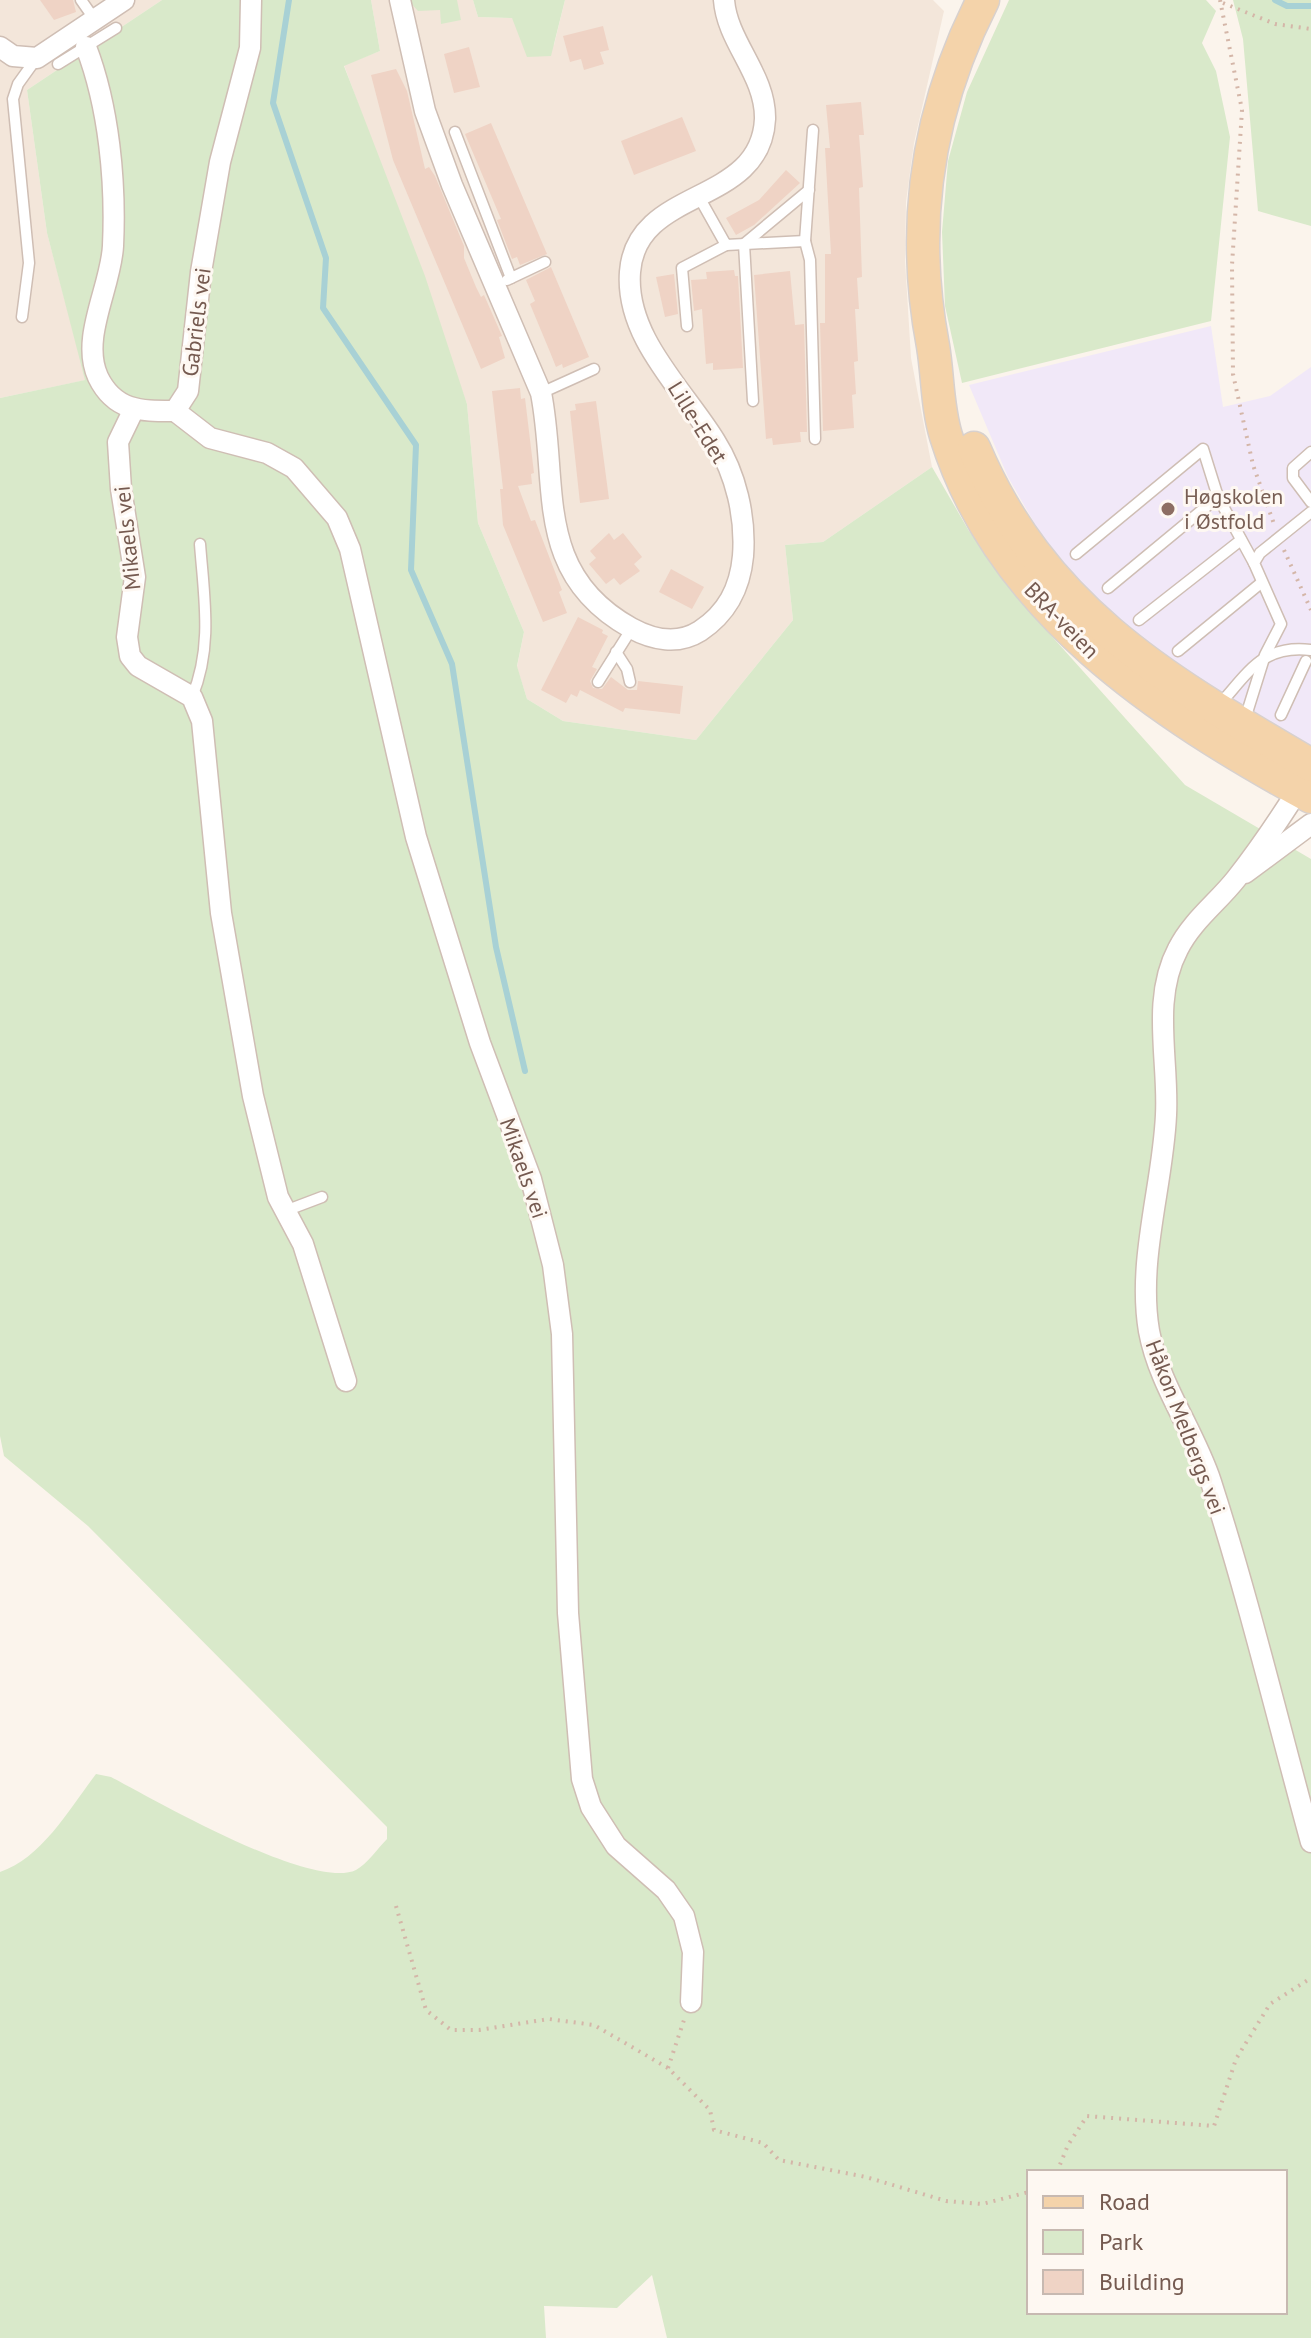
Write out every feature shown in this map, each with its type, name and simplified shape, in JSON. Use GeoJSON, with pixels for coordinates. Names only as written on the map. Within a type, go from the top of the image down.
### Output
{"type":"FeatureCollection","features":[{"type":"Feature","properties":{"kind":"main road","name":"BRA-veien"},"geometry":{"type":"LineString","coordinates":[[983,0],[940,108],[924,187],[921,259],[933,350],[977,454],[1028,546],[1077,604],[1121,645],[1308,784]]}},
{"type":"Feature","properties":{"kind":"street","name":"Gabriels vei"},"geometry":{"type":"LineString","coordinates":[[175,411],[188,391],[201,272],[220,162],[250,48],[251,0]]}},
{"type":"Feature","properties":{"kind":"street","name":"Lille-Edet"},"geometry":{"type":"LineString","coordinates":[[400,0],[425,111],[503,282],[541,393],[547,423],[551,515],[565,557],[600,606],[632,628],[674,641],[698,632],[728,608],[741,572],[745,532],[736,489],[717,443],[647,342],[632,306],[630,272],[635,243],[651,221],[699,197],[743,166],[763,131],[764,102],[732,31],[724,0]]}},
{"type":"Feature","properties":{"kind":"street"},"geometry":{"type":"LineString","coordinates":[[0,47],[13,56],[37,58],[121,1]]}},
{"type":"Feature","properties":{"kind":"street"},"geometry":{"type":"LineString","coordinates":[[86,47],[99,82],[113,221],[111,271],[95,332],[93,363],[107,391],[133,411],[175,411]]}},
{"type":"Feature","properties":{"kind":"street","name":"Mikaels vei"},"geometry":{"type":"LineString","coordinates":[[133,411],[118,442],[121,489],[135,577],[127,637],[130,656],[138,666],[192,697]]}},
{"type":"Feature","properties":{"kind":"street","name":"Mikaels vei"},"geometry":{"type":"LineString","coordinates":[[175,411],[210,438],[267,453],[294,468],[337,518],[350,549],[416,837],[480,1043],[531,1179],[553,1265],[562,1334],[568,1613],[585,1792],[616,1846],[666,1890],[684,1916],[693,1952],[691,2002]]}},
{"type":"Feature","properties":{"kind":"street"},"geometry":{"type":"LineString","coordinates":[[192,697],[202,721],[213,850],[235,1005],[274,1186],[303,1244],[346,1381]]}},
{"type":"Feature","properties":{"kind":"street"},"geometry":{"type":"LineString","coordinates":[[1235,880],[1308,784]]}},
{"type":"Feature","properties":{"kind":"street"},"geometry":{"type":"LineString","coordinates":[[1235,880],[1311,824]]}},
{"type":"Feature","properties":{"kind":"street","name":"Håkon Melbergs vei"},"geometry":{"type":"LineString","coordinates":[[1235,880],[1196,923],[1178,949],[1168,976],[1163,1005],[1167,1113],[1149,1252],[1149,1330],[1169,1388],[1210,1479],[1311,1842]]}},
{"type":"Feature","properties":{"kind":"lane"},"geometry":{"type":"LineString","coordinates":[[81,0],[95,20]]}},
{"type":"Feature","properties":{"kind":"lane"},"geometry":{"type":"LineString","coordinates":[[58,64],[116,28]]}},
{"type":"Feature","properties":{"kind":"lane"},"geometry":{"type":"LineString","coordinates":[[22,317],[29,263],[13,99],[18,84],[37,58]]}},
{"type":"Feature","properties":{"kind":"lane"},"geometry":{"type":"LineString","coordinates":[[813,130],[805,241],[810,260],[815,439]]}},
{"type":"Feature","properties":{"kind":"lane"},"geometry":{"type":"LineString","coordinates":[[455,132],[475,215]]}},
{"type":"Feature","properties":{"kind":"lane"},"geometry":{"type":"LineString","coordinates":[[744,244],[809,190]]}},
{"type":"Feature","properties":{"kind":"lane"},"geometry":{"type":"LineString","coordinates":[[699,197],[726,245]]}},
{"type":"Feature","properties":{"kind":"lane"},"geometry":{"type":"LineString","coordinates":[[687,326],[682,268],[726,245],[805,241]]}},
{"type":"Feature","properties":{"kind":"lane"},"geometry":{"type":"LineString","coordinates":[[744,244],[753,401]]}},
{"type":"Feature","properties":{"kind":"lane"},"geometry":{"type":"LineString","coordinates":[[503,282],[545,262]]}},
{"type":"Feature","properties":{"kind":"lane"},"geometry":{"type":"LineString","coordinates":[[541,393],[594,369]]}},
{"type":"Feature","properties":{"kind":"lane"},"geometry":{"type":"LineString","coordinates":[[1076,554],[1203,449],[1218,497],[1254,563],[1281,624],[1224,724]]}},
{"type":"Feature","properties":{"kind":"lane"},"geometry":{"type":"LineString","coordinates":[[1311,452],[1293,468],[1293,478],[1311,502]]}},
{"type":"Feature","properties":{"kind":"lane"},"geometry":{"type":"LineString","coordinates":[[1108,588],[1218,497]]}},
{"type":"Feature","properties":{"kind":"lane"},"geometry":{"type":"LineString","coordinates":[[1254,563],[1260,553],[1310,515]]}},
{"type":"Feature","properties":{"kind":"lane"},"geometry":{"type":"LineString","coordinates":[[1139,620],[1241,540]]}},
{"type":"Feature","properties":{"kind":"lane"},"geometry":{"type":"LineString","coordinates":[[192,697],[202,672],[207,639],[200,544]]}},
{"type":"Feature","properties":{"kind":"lane"},"geometry":{"type":"LineString","coordinates":[[1178,651],[1261,583]]}},
{"type":"Feature","properties":{"kind":"lane"},"geometry":{"type":"LineString","coordinates":[[598,682],[632,628]]}},
{"type":"Feature","properties":{"kind":"lane"},"geometry":{"type":"LineString","coordinates":[[1224,724],[1265,655],[1296,648],[1311,650]]}},
{"type":"Feature","properties":{"kind":"lane"},"geometry":{"type":"LineString","coordinates":[[1281,715],[1308,664],[1296,648]]}},
{"type":"Feature","properties":{"kind":"lane"},"geometry":{"type":"LineString","coordinates":[[616,652],[627,669],[630,682]]}},
{"type":"Feature","properties":{"kind":"lane"},"geometry":{"type":"LineString","coordinates":[[285,1211],[322,1197]]}},
{"type":"Feature","properties":{"kind":"path"},"geometry":{"type":"LineString","coordinates":[[1221,2],[1275,24],[1311,29]]}},
{"type":"Feature","properties":{"kind":"path"},"geometry":{"type":"LineString","coordinates":[[1221,2],[1242,110],[1232,265],[1233,374],[1253,465],[1279,538],[1311,610]]}},
{"type":"Feature","properties":{"kind":"path"},"geometry":{"type":"LineString","coordinates":[[396,1906],[426,2010],[451,2030],[479,2030],[549,2019],[594,2025],[668,2068],[710,2110],[714,2130],[763,2143],[779,2160],[866,2177],[946,2201],[982,2204],[1027,2193]]}},
{"type":"Feature","properties":{"kind":"path"},"geometry":{"type":"LineString","coordinates":[[1058,2170],[1068,2145],[1087,2116],[1214,2126],[1236,2059],[1270,2004],[1311,1978]]}},
{"type":"Feature","properties":{"kind":"path"},"geometry":{"type":"LineString","coordinates":[[668,2068],[691,2002]]}},
{"type":"Feature","properties":{"kind":"shaded area"},"geometry":{"type":"Polygon","coordinates":[[[0,0],[162,0],[27,90],[47,233],[86,380],[0,398],[0,0]]]}},
{"type":"Feature","properties":{"kind":"shaded area"},"geometry":{"type":"Polygon","coordinates":[[[371,0],[473,0],[478,17],[512,18],[554,45],[565,0],[933,0],[944,11],[914,143],[906,202],[905,260],[911,358],[932,467],[823,542],[785,545],[793,620],[696,740],[563,721],[527,699],[517,667],[524,632],[478,523],[467,404],[344,65],[380,51],[371,0]]]}},
{"type":"Feature","properties":{"kind":"shaded area","name":"Høgskolen i Østfold"},"geometry":{"type":"Polygon","coordinates":[[[1211,326],[1223,407],[1270,396],[1311,367],[1311,749],[1125,633],[1044,540],[1008,477],[969,385],[1211,326]]]}},
{"type":"Feature","properties":{"kind":"green space"},"geometry":{"type":"Polygon","coordinates":[[[162,0],[371,0],[380,51],[344,66],[425,276],[467,404],[478,523],[524,632],[517,666],[527,699],[563,721],[696,740],[793,620],[785,545],[823,542],[932,467],[969,531],[1022,603],[1185,785],[1311,859],[1311,2338],[667,2338],[652,2275],[617,2308],[544,2306],[546,2338],[0,2338],[0,1872],[29,1856],[42,1844],[96,1774],[111,1777],[234,1840],[305,1868],[335,1873],[356,1870],[387,1839],[387,1827],[88,1526],[4,1456],[0,1436],[0,398],[85,380],[47,233],[27,90],[162,0]]]}},
{"type":"Feature","properties":{"kind":"green space"},"geometry":{"type":"Polygon","coordinates":[[[408,0],[457,0],[461,20],[441,24],[440,10],[418,11],[408,0]]]}},
{"type":"Feature","properties":{"kind":"green space"},"geometry":{"type":"Polygon","coordinates":[[[473,0],[565,0],[551,56],[527,57],[512,18],[478,17],[473,0]]]}},
{"type":"Feature","properties":{"kind":"green space"},"geometry":{"type":"Polygon","coordinates":[[[1009,0],[1206,0],[1216,11],[1202,43],[1216,71],[1230,137],[1211,321],[962,383],[945,306],[942,232],[948,161],[967,92],[1009,0]]]}},
{"type":"Feature","properties":{"kind":"green space"},"geometry":{"type":"Polygon","coordinates":[[[1233,0],[1311,0],[1311,226],[1258,211],[1243,39],[1233,0]]]}},
{"type":"Feature","properties":{"kind":"building"},"geometry":{"type":"Polygon","coordinates":[[[40,0],[73,0],[76,12],[54,20],[40,0]]]}},
{"type":"Feature","properties":{"kind":"building"},"geometry":{"type":"Polygon","coordinates":[[[603,26],[609,50],[600,52],[604,64],[584,70],[581,59],[570,62],[563,36],[603,26]]]}},
{"type":"Feature","properties":{"kind":"building"},"geometry":{"type":"Polygon","coordinates":[[[469,47],[480,87],[454,93],[444,54],[469,47]]]}},
{"type":"Feature","properties":{"kind":"building"},"geometry":{"type":"Polygon","coordinates":[[[396,69],[407,91],[425,169],[429,167],[435,176],[464,246],[464,258],[476,287],[481,297],[484,295],[502,336],[499,337],[505,358],[481,369],[393,160],[371,75],[396,69]]]}},
{"type":"Feature","properties":{"kind":"building"},"geometry":{"type":"Polygon","coordinates":[[[861,102],[864,135],[859,135],[863,187],[859,188],[862,277],[857,278],[859,309],[855,309],[858,361],[854,362],[856,394],[852,395],[854,428],[823,431],[820,323],[825,323],[825,254],[831,254],[825,148],[830,148],[826,105],[861,102]]]}},
{"type":"Feature","properties":{"kind":"building"},"geometry":{"type":"Polygon","coordinates":[[[682,117],[696,151],[634,175],[621,141],[682,117]]]}},
{"type":"Feature","properties":{"kind":"building"},"geometry":{"type":"Polygon","coordinates":[[[491,123],[547,254],[520,265],[517,257],[512,259],[497,220],[501,219],[465,134],[491,123]]]}},
{"type":"Feature","properties":{"kind":"building"},"geometry":{"type":"Polygon","coordinates":[[[786,170],[800,183],[754,225],[736,235],[726,218],[759,200],[786,170]]]}},
{"type":"Feature","properties":{"kind":"building"},"geometry":{"type":"Polygon","coordinates":[[[551,267],[589,357],[563,368],[562,364],[556,367],[530,304],[535,301],[526,280],[551,267]]]}},
{"type":"Feature","properties":{"kind":"building"},"geometry":{"type":"Polygon","coordinates":[[[734,270],[735,276],[738,276],[743,368],[713,370],[713,363],[706,364],[702,309],[694,311],[691,280],[707,279],[706,272],[734,270]]]}},
{"type":"Feature","properties":{"kind":"building"},"geometry":{"type":"Polygon","coordinates":[[[790,271],[795,325],[804,324],[807,432],[800,432],[801,442],[773,445],[772,438],[766,439],[754,275],[790,271]]]}},
{"type":"Feature","properties":{"kind":"building"},"geometry":{"type":"Polygon","coordinates":[[[674,274],[678,314],[665,317],[656,277],[674,274]]]}},
{"type":"Feature","properties":{"kind":"building"},"geometry":{"type":"Polygon","coordinates":[[[520,388],[521,399],[525,398],[534,473],[531,474],[532,484],[518,486],[531,521],[535,520],[562,590],[559,592],[567,613],[543,622],[503,525],[500,489],[503,489],[492,391],[520,388]]]}},
{"type":"Feature","properties":{"kind":"building"},"geometry":{"type":"Polygon","coordinates":[[[596,401],[609,499],[580,503],[570,411],[576,410],[575,404],[596,401]]]}},
{"type":"Feature","properties":{"kind":"building"},"geometry":{"type":"Polygon","coordinates":[[[609,533],[614,540],[623,533],[642,557],[634,564],[640,571],[620,585],[614,578],[606,584],[589,564],[596,558],[590,551],[609,533]]]}},
{"type":"Feature","properties":{"kind":"building"},"geometry":{"type":"Polygon","coordinates":[[[671,569],[704,587],[692,609],[659,592],[671,569]]]}},
{"type":"Feature","properties":{"kind":"building"},"geometry":{"type":"Polygon","coordinates":[[[578,617],[608,636],[592,667],[597,669],[590,681],[593,688],[602,689],[611,677],[628,690],[637,690],[638,681],[683,686],[680,714],[625,708],[623,712],[580,690],[577,697],[571,694],[566,703],[541,690],[578,617]]]}},
{"type":"Feature","properties":{"kind":"waterway"},"geometry":{"type":"LineString","coordinates":[[289,0],[273,103],[326,258],[323,308],[416,445],[411,570],[452,664],[496,947],[525,1071]]}},
{"type":"Feature","properties":{"kind":"waterway"},"geometry":{"type":"LineString","coordinates":[[1275,0],[1287,6],[1311,6]]}},
{"type":"Feature","properties":{"kind":"place","name":"Høgskolen i Østfold"},"geometry":{"type":"Point","coordinates":[1168,509]}}]}
